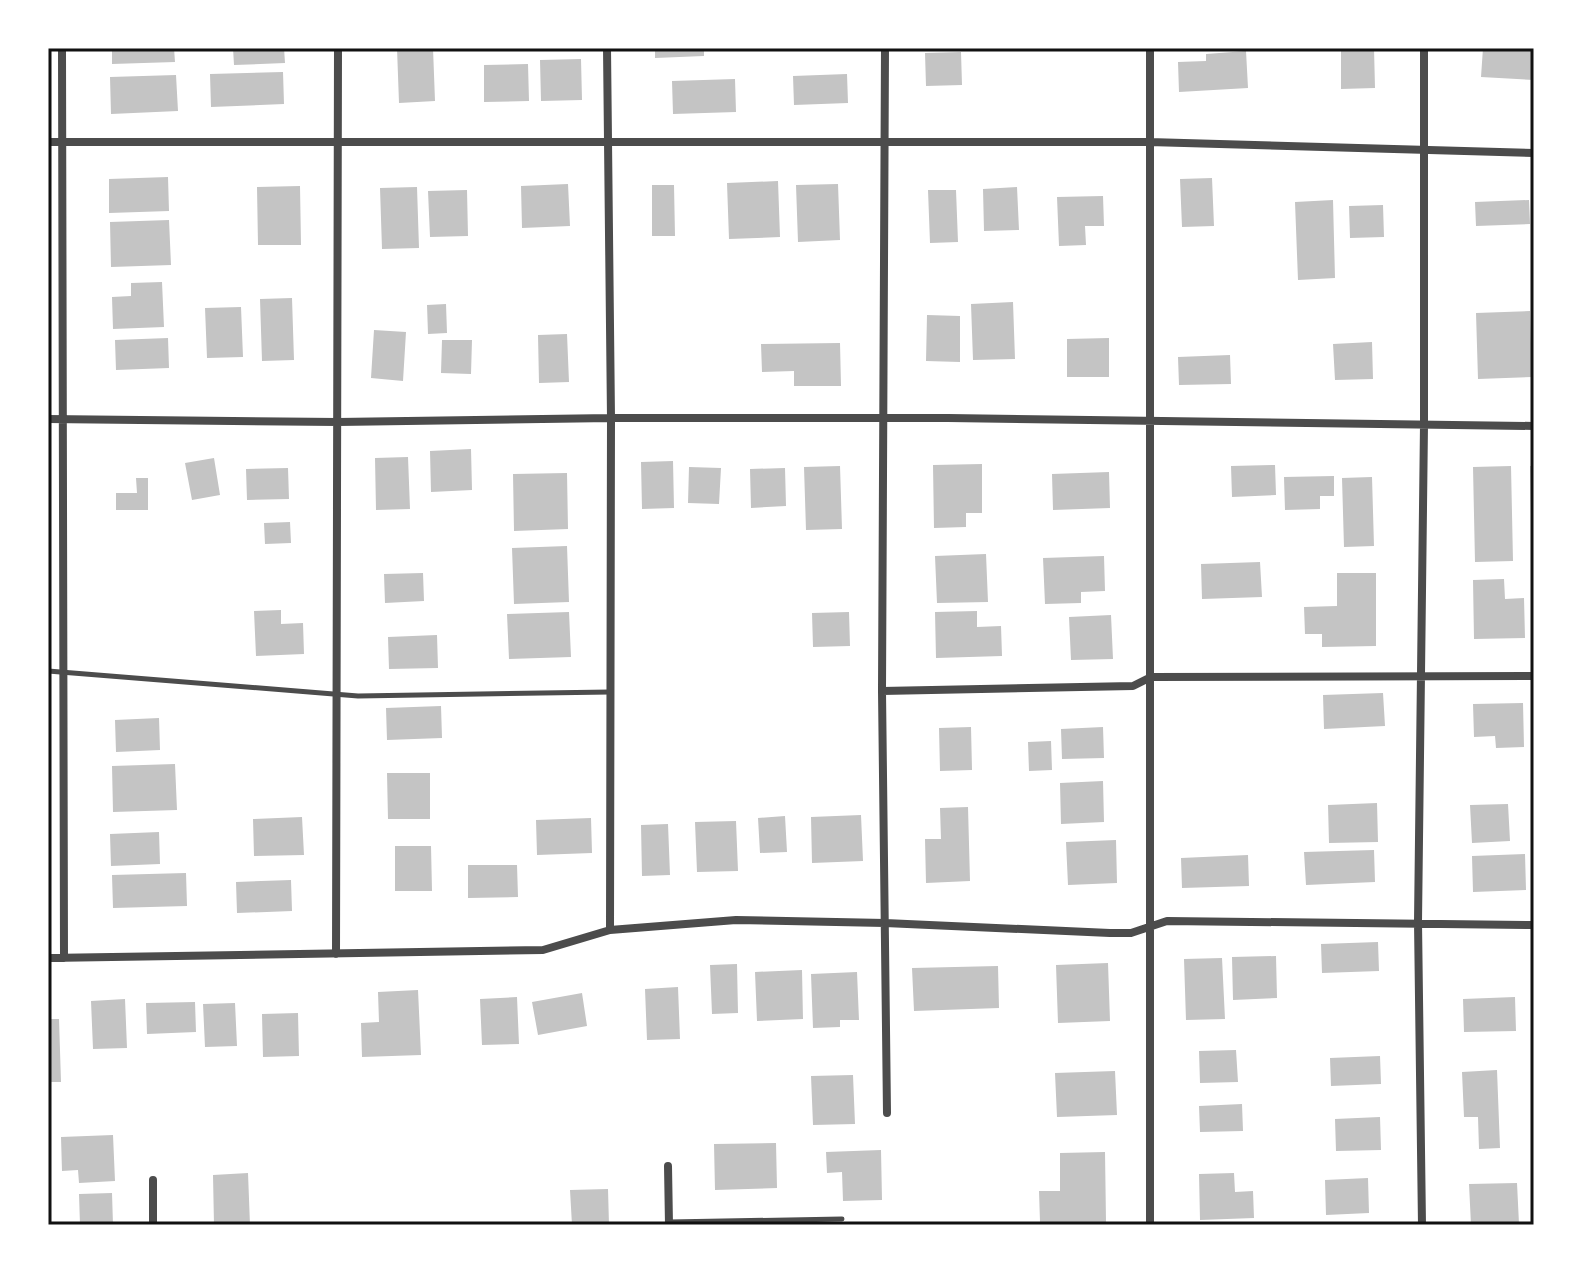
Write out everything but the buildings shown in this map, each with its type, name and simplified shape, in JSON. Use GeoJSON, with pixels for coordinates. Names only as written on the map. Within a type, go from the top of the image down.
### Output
{"type":"FeatureCollection","features":[{"type":"Feature","properties":{"kind":"street"},"geometry":{"type":"LineString","coordinates":[[62,48],[64,958]]}},
{"type":"Feature","properties":{"kind":"street"},"geometry":{"type":"LineString","coordinates":[[336,954],[338,48]]}},
{"type":"Feature","properties":{"kind":"street"},"geometry":{"type":"LineString","coordinates":[[607,48],[611,418],[610,930]]}},
{"type":"Feature","properties":{"kind":"street"},"geometry":{"type":"LineString","coordinates":[[885,48],[882,691],[887,1113]]}},
{"type":"Feature","properties":{"kind":"street"},"geometry":{"type":"LineString","coordinates":[[1150,48],[1150,1225]]}},
{"type":"Feature","properties":{"kind":"street"},"geometry":{"type":"LineString","coordinates":[[1422,1225],[1418,922],[1424,425],[1424,48]]}},
{"type":"Feature","properties":{"kind":"street"},"geometry":{"type":"LineString","coordinates":[[48,142],[1149,142],[1534,153]]}},
{"type":"Feature","properties":{"kind":"street"},"geometry":{"type":"LineString","coordinates":[[48,419],[338,422],[948,418],[1534,426]]}},
{"type":"Feature","properties":{"kind":"street"},"geometry":{"type":"LineString","coordinates":[[882,691],[1133,686],[1151,677],[1534,676]]}},
{"type":"Feature","properties":{"kind":"street"},"geometry":{"type":"LineString","coordinates":[[48,958],[543,950],[610,930],[736,920],[1110,933],[1131,933],[1167,921],[1534,925]]}},
{"type":"Feature","properties":{"kind":"street"},"geometry":{"type":"LineString","coordinates":[[668,1166],[669,1223]]}},
{"type":"Feature","properties":{"kind":"street"},"geometry":{"type":"LineString","coordinates":[[153,1180],[153,1225]]}},
{"type":"Feature","properties":{"kind":"lane"},"geometry":{"type":"LineString","coordinates":[[48,671],[358,696],[610,692]]}},
{"type":"Feature","properties":{"kind":"lane"},"geometry":{"type":"LineString","coordinates":[[669,1223],[842,1219]]}}]}
